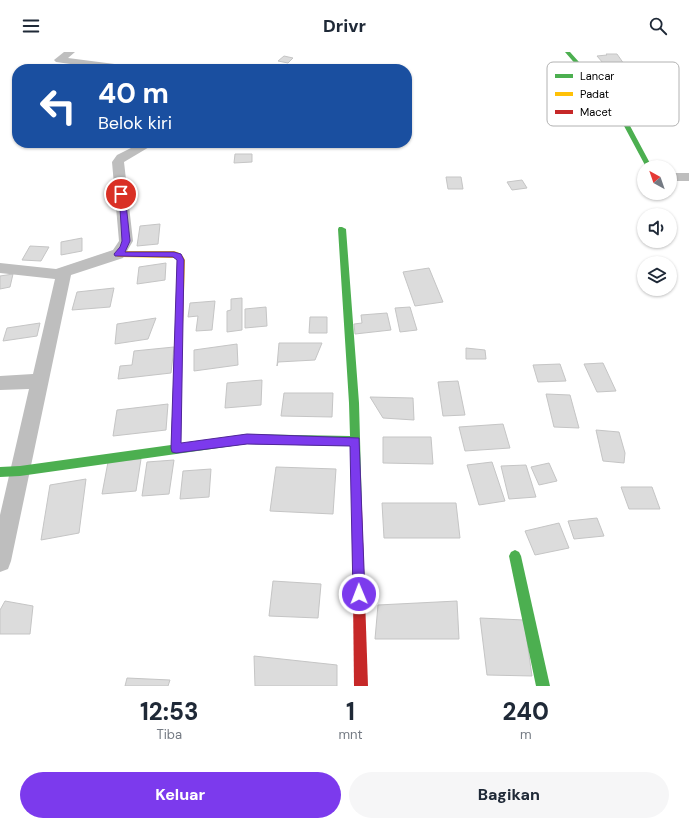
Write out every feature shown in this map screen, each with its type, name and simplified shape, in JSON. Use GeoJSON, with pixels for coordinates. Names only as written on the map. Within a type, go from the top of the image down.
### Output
{"type":"FeatureCollection","features":[{"type":"Feature","properties":{"kind":"street"},"geometry":{"type":"LineString","coordinates":[[70,52],[59,60],[91,64]]}},
{"type":"Feature","properties":{"kind":"street"},"geometry":{"type":"LineString","coordinates":[[567,52],[576,62]]}},
{"type":"Feature","properties":{"kind":"street"},"geometry":{"type":"LineString","coordinates":[[627,126],[645,160]]}},
{"type":"Feature","properties":{"kind":"street"},"geometry":{"type":"LineString","coordinates":[[118,254],[126,241],[119,160],[141,148]]}},
{"type":"Feature","properties":{"kind":"street"},"geometry":{"type":"LineString","coordinates":[[677,177],[689,177]]}},
{"type":"Feature","properties":{"kind":"street"},"geometry":{"type":"LineString","coordinates":[[342,229],[354,403],[361,686]]}},
{"type":"Feature","properties":{"kind":"street"},"geometry":{"type":"LineString","coordinates":[[0,268],[56,274],[118,254],[174,254],[179,256],[181,260],[176,448]]}},
{"type":"Feature","properties":{"kind":"street"},"geometry":{"type":"LineString","coordinates":[[0,561],[64,272]]}},
{"type":"Feature","properties":{"kind":"street"},"geometry":{"type":"LineString","coordinates":[[0,383],[40,381]]}},
{"type":"Feature","properties":{"kind":"street"},"geometry":{"type":"LineString","coordinates":[[0,472],[20,471],[247,439],[355,441]]}},
{"type":"Feature","properties":{"kind":"street"},"geometry":{"type":"LineString","coordinates":[[515,556],[543,686]]}},
{"type":"Feature","properties":{"kind":"building"},"geometry":{"type":"Polygon","coordinates":[[[606,54],[617,54],[623,62],[602,62],[597,56],[607,55],[606,54]]]}},
{"type":"Feature","properties":{"kind":"building"},"geometry":{"type":"Polygon","coordinates":[[[284,56],[293,58],[288,63],[278,61],[284,56]]]}},
{"type":"Feature","properties":{"kind":"building"},"geometry":{"type":"Polygon","coordinates":[[[235,154],[252,154],[252,162],[234,163],[235,154]]]}},
{"type":"Feature","properties":{"kind":"building"},"geometry":{"type":"Polygon","coordinates":[[[446,177],[461,177],[463,189],[448,189],[446,177]]]}},
{"type":"Feature","properties":{"kind":"building"},"geometry":{"type":"Polygon","coordinates":[[[522,180],[527,188],[512,190],[507,182],[522,180]]]}},
{"type":"Feature","properties":{"kind":"building"},"geometry":{"type":"Polygon","coordinates":[[[160,224],[158,244],[137,246],[140,226],[160,224]]]}},
{"type":"Feature","properties":{"kind":"building"},"geometry":{"type":"Polygon","coordinates":[[[82,238],[82,251],[61,255],[61,242],[82,238]]]}},
{"type":"Feature","properties":{"kind":"building"},"geometry":{"type":"Polygon","coordinates":[[[30,246],[49,247],[41,261],[22,260],[30,246]]]}},
{"type":"Feature","properties":{"kind":"building"},"geometry":{"type":"Polygon","coordinates":[[[166,263],[165,280],[137,284],[139,267],[166,263]]]}},
{"type":"Feature","properties":{"kind":"building"},"geometry":{"type":"Polygon","coordinates":[[[429,268],[443,302],[415,306],[403,272],[429,268]]]}},
{"type":"Feature","properties":{"kind":"building"},"geometry":{"type":"Polygon","coordinates":[[[13,274],[10,287],[0,289],[0,276],[13,274]]]}},
{"type":"Feature","properties":{"kind":"building"},"geometry":{"type":"Polygon","coordinates":[[[114,288],[110,307],[72,310],[77,292],[114,288]]]}},
{"type":"Feature","properties":{"kind":"building"},"geometry":{"type":"Polygon","coordinates":[[[242,298],[242,330],[227,332],[227,311],[231,310],[231,299],[242,298]]]}},
{"type":"Feature","properties":{"kind":"building"},"geometry":{"type":"Polygon","coordinates":[[[215,301],[212,330],[196,331],[198,316],[188,317],[190,303],[215,301]]]}},
{"type":"Feature","properties":{"kind":"building"},"geometry":{"type":"Polygon","coordinates":[[[266,307],[267,326],[245,328],[245,309],[266,307]]]}},
{"type":"Feature","properties":{"kind":"building"},"geometry":{"type":"Polygon","coordinates":[[[410,307],[417,330],[400,332],[395,308],[410,307]]]}},
{"type":"Feature","properties":{"kind":"building"},"geometry":{"type":"Polygon","coordinates":[[[387,313],[391,330],[355,334],[354,324],[362,323],[361,315],[387,313]]]}},
{"type":"Feature","properties":{"kind":"building"},"geometry":{"type":"Polygon","coordinates":[[[310,317],[327,317],[327,333],[309,333],[310,317]]]}},
{"type":"Feature","properties":{"kind":"building"},"geometry":{"type":"Polygon","coordinates":[[[156,318],[148,339],[115,344],[117,324],[156,318]]]}},
{"type":"Feature","properties":{"kind":"building"},"geometry":{"type":"Polygon","coordinates":[[[40,323],[37,336],[3,341],[7,328],[40,323]]]}},
{"type":"Feature","properties":{"kind":"building"},"geometry":{"type":"Polygon","coordinates":[[[279,343],[322,343],[315,360],[278,362],[277,366],[279,343]]]}},
{"type":"Feature","properties":{"kind":"building"},"geometry":{"type":"Polygon","coordinates":[[[237,344],[238,365],[194,371],[194,350],[237,344]]]}},
{"type":"Feature","properties":{"kind":"building"},"geometry":{"type":"Polygon","coordinates":[[[174,347],[171,373],[118,379],[120,366],[132,365],[134,351],[174,347]]]}},
{"type":"Feature","properties":{"kind":"building"},"geometry":{"type":"Polygon","coordinates":[[[466,348],[485,350],[486,359],[466,359],[466,348]]]}},
{"type":"Feature","properties":{"kind":"building"},"geometry":{"type":"Polygon","coordinates":[[[603,363],[616,391],[597,392],[584,364],[603,363]]]}},
{"type":"Feature","properties":{"kind":"building"},"geometry":{"type":"Polygon","coordinates":[[[560,364],[566,381],[538,382],[533,365],[560,364]]]}},
{"type":"Feature","properties":{"kind":"building"},"geometry":{"type":"Polygon","coordinates":[[[262,380],[261,405],[225,408],[227,383],[262,380]]]}},
{"type":"Feature","properties":{"kind":"building"},"geometry":{"type":"Polygon","coordinates":[[[458,381],[465,415],[443,416],[438,382],[458,381]]]}},
{"type":"Feature","properties":{"kind":"building"},"geometry":{"type":"Polygon","coordinates":[[[284,393],[333,393],[332,417],[281,416],[284,393]]]}},
{"type":"Feature","properties":{"kind":"building"},"geometry":{"type":"Polygon","coordinates":[[[546,394],[570,395],[579,428],[554,427],[546,394]]]}},
{"type":"Feature","properties":{"kind":"building"},"geometry":{"type":"Polygon","coordinates":[[[370,397],[413,398],[414,420],[383,418],[370,397]]]}},
{"type":"Feature","properties":{"kind":"building"},"geometry":{"type":"Polygon","coordinates":[[[168,404],[166,430],[113,436],[117,410],[168,404]]]}},
{"type":"Feature","properties":{"kind":"building"},"geometry":{"type":"Polygon","coordinates":[[[503,424],[510,448],[465,451],[459,427],[503,424]]]}},
{"type":"Feature","properties":{"kind":"building"},"geometry":{"type":"Polygon","coordinates":[[[596,430],[619,432],[625,453],[624,463],[603,461],[596,430]]]}},
{"type":"Feature","properties":{"kind":"building"},"geometry":{"type":"Polygon","coordinates":[[[383,437],[431,437],[433,464],[383,463],[383,437]]]}},
{"type":"Feature","properties":{"kind":"building"},"geometry":{"type":"Polygon","coordinates":[[[141,459],[136,491],[102,494],[108,462],[141,459]]]}},
{"type":"Feature","properties":{"kind":"building"},"geometry":{"type":"Polygon","coordinates":[[[174,460],[169,494],[142,496],[147,462],[174,460]]]}},
{"type":"Feature","properties":{"kind":"building"},"geometry":{"type":"Polygon","coordinates":[[[492,462],[505,501],[479,505],[467,465],[492,462]]]}},
{"type":"Feature","properties":{"kind":"building"},"geometry":{"type":"Polygon","coordinates":[[[549,463],[557,481],[539,485],[531,467],[549,463]]]}},
{"type":"Feature","properties":{"kind":"building"},"geometry":{"type":"Polygon","coordinates":[[[526,465],[536,497],[509,499],[501,466],[526,465]]]}},
{"type":"Feature","properties":{"kind":"building"},"geometry":{"type":"Polygon","coordinates":[[[276,467],[336,469],[333,514],[270,511],[276,467]]]}},
{"type":"Feature","properties":{"kind":"building"},"geometry":{"type":"Polygon","coordinates":[[[211,469],[209,497],[180,499],[183,471],[211,469]]]}},
{"type":"Feature","properties":{"kind":"building"},"geometry":{"type":"Polygon","coordinates":[[[86,479],[79,533],[41,540],[50,485],[86,479]]]}},
{"type":"Feature","properties":{"kind":"building"},"geometry":{"type":"Polygon","coordinates":[[[621,487],[652,487],[660,509],[629,509],[621,487]]]}},
{"type":"Feature","properties":{"kind":"building"},"geometry":{"type":"Polygon","coordinates":[[[382,503],[456,503],[460,538],[384,538],[382,503]]]}},
{"type":"Feature","properties":{"kind":"building"},"geometry":{"type":"Polygon","coordinates":[[[597,518],[604,536],[574,539],[568,521],[597,518]]]}},
{"type":"Feature","properties":{"kind":"building"},"geometry":{"type":"Polygon","coordinates":[[[559,523],[569,548],[535,555],[525,531],[559,523]]]}},
{"type":"Feature","properties":{"kind":"building"},"geometry":{"type":"Polygon","coordinates":[[[273,581],[321,584],[318,618],[269,616],[273,581]]]}},
{"type":"Feature","properties":{"kind":"building"},"geometry":{"type":"Polygon","coordinates":[[[5,601],[33,606],[30,634],[0,634],[0,610],[5,601]]]}},
{"type":"Feature","properties":{"kind":"building"},"geometry":{"type":"Polygon","coordinates":[[[457,601],[459,639],[375,639],[378,605],[457,601]]]}},
{"type":"Feature","properties":{"kind":"building"},"geometry":{"type":"Polygon","coordinates":[[[480,618],[524,620],[532,676],[487,675],[480,618]]]}},
{"type":"Feature","properties":{"kind":"building"},"geometry":{"type":"Polygon","coordinates":[[[254,656],[337,665],[337,686],[255,686],[254,656]]]}},
{"type":"Feature","properties":{"kind":"building"},"geometry":{"type":"Polygon","coordinates":[[[127,678],[170,680],[168,686],[125,686],[127,678]]]}},
{"type":"Feature","properties":{"kind":"traffic: fast"},"geometry":{"type":"LineString","coordinates":[[567,52],[576,62]]}},
{"type":"Feature","properties":{"kind":"traffic: fast"},"geometry":{"type":"LineString","coordinates":[[627,126],[645,160]]}},
{"type":"Feature","properties":{"kind":"traffic: fast"},"geometry":{"type":"LineString","coordinates":[[342,229],[354,403],[357,510]]}},
{"type":"Feature","properties":{"kind":"traffic: fast"},"geometry":{"type":"LineString","coordinates":[[176,449],[178,358]]}},
{"type":"Feature","properties":{"kind":"traffic: fast"},"geometry":{"type":"LineString","coordinates":[[0,472],[20,471],[247,439],[355,441]]}},
{"type":"Feature","properties":{"kind":"traffic: fast"},"geometry":{"type":"LineString","coordinates":[[515,556],[543,686]]}},
{"type":"Feature","properties":{"kind":"traffic: slow"},"geometry":{"type":"LineString","coordinates":[[118,254],[174,254],[179,256],[181,260],[178,358]]}},
{"type":"Feature","properties":{"kind":"traffic: jam"},"geometry":{"type":"LineString","coordinates":[[357,510],[361,686]]}},
{"type":"Feature","properties":{"kind":"route"},"geometry":{"type":"LineString","coordinates":[[121,194],[126,241],[118,254],[174,254],[179,256],[181,260],[176,448],[247,439],[355,441],[359,594]]}}]}
